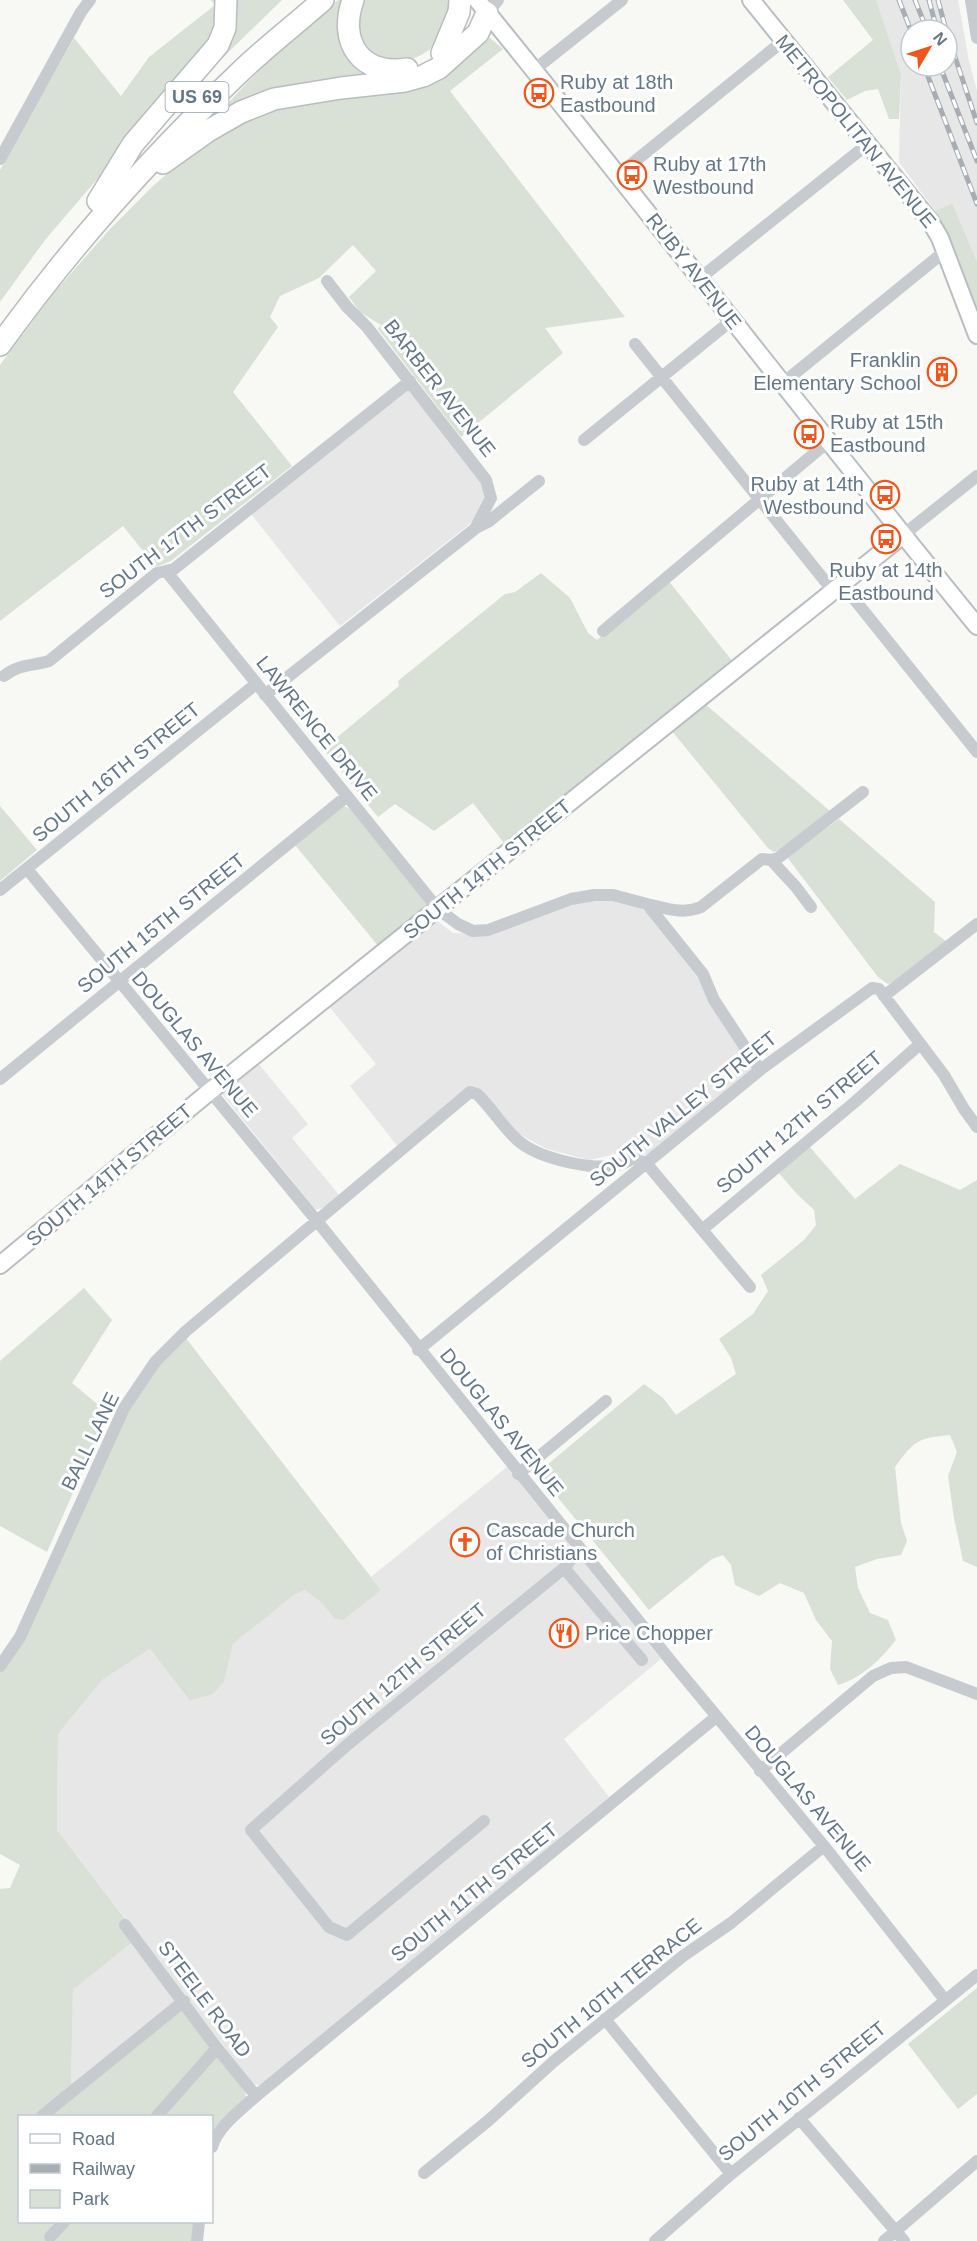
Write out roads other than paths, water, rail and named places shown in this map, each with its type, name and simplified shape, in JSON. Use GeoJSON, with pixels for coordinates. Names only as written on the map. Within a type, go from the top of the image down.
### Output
{"type":"FeatureCollection","features":[{"type":"Feature","properties":{"kind":"highway"},"geometry":{"type":"LineString","coordinates":[[98,201],[133,144],[218,45],[225,28],[226,0]]}},
{"type":"Feature","properties":{"kind":"highway","name":"US 69"},"geometry":{"type":"LineString","coordinates":[[0,323],[44,264],[155,138],[304,0]]}},
{"type":"Feature","properties":{"kind":"highway","name":"US 69"},"geometry":{"type":"LineString","coordinates":[[0,345],[34,297],[121,193],[242,70],[323,0]]}},
{"type":"Feature","properties":{"kind":"highway"},"geometry":{"type":"LineString","coordinates":[[353,0],[347,24],[353,48],[362,60],[375,68],[391,72],[428,62],[442,53],[472,24],[487,4]]}},
{"type":"Feature","properties":{"kind":"highway"},"geometry":{"type":"LineString","coordinates":[[442,53],[459,12],[460,0]]}},
{"type":"Feature","properties":{"kind":"highway"},"geometry":{"type":"LineString","coordinates":[[121,193],[208,130],[241,112],[274,99],[405,81],[439,68],[478,33],[487,4]]}},
{"type":"Feature","properties":{"kind":"street"},"geometry":{"type":"LineString","coordinates":[[0,159],[81,12],[90,0]]}},
{"type":"Feature","properties":{"kind":"street"},"geometry":{"type":"LineString","coordinates":[[534,70],[622,0]]}},
{"type":"Feature","properties":{"kind":"street","name":"METROPOLITAN AVENUE"},"geometry":{"type":"LineString","coordinates":[[751,0],[930,221],[945,251],[977,334]]}},
{"type":"Feature","properties":{"kind":"street"},"geometry":{"type":"LineString","coordinates":[[971,0],[977,38]]}},
{"type":"Feature","properties":{"kind":"street","name":"RUBY AVENUE"},"geometry":{"type":"LineString","coordinates":[[487,4],[534,70],[977,626]]}},
{"type":"Feature","properties":{"kind":"street"},"geometry":{"type":"LineString","coordinates":[[618,175],[783,41]]}},
{"type":"Feature","properties":{"kind":"street"},"geometry":{"type":"LineString","coordinates":[[699,279],[869,143]]}},
{"type":"Feature","properties":{"kind":"street"},"geometry":{"type":"LineString","coordinates":[[783,383],[945,251]]}},
{"type":"Feature","properties":{"kind":"street","name":"BARBER AVENUE"},"geometry":{"type":"LineString","coordinates":[[327,281],[410,381],[486,480],[491,498],[476,528]]}},
{"type":"Feature","properties":{"kind":"street"},"geometry":{"type":"LineString","coordinates":[[584,440],[732,320]]}},
{"type":"Feature","properties":{"kind":"street"},"geometry":{"type":"LineString","coordinates":[[635,344],[759,499],[838,587],[977,752]]}},
{"type":"Feature","properties":{"kind":"street","name":"SOUTH 17TH STREET"},"geometry":{"type":"LineString","coordinates":[[4,676],[20,666],[49,662],[157,573],[174,569],[410,381]]}},
{"type":"Feature","properties":{"kind":"street"},"geometry":{"type":"LineString","coordinates":[[603,631],[829,441]]}},
{"type":"Feature","properties":{"kind":"street","name":"SOUTH 14TH STREET"},"geometry":{"type":"LineString","coordinates":[[0,1265],[209,1092],[977,476]]}},
{"type":"Feature","properties":{"kind":"street"},"geometry":{"type":"LineString","coordinates":[[265,696],[476,528],[488,522],[539,481]]}},
{"type":"Feature","properties":{"kind":"street","name":"LAWRENCE DRIVE"},"geometry":{"type":"LineString","coordinates":[[166,571],[438,909],[458,924],[473,931],[488,930],[571,899],[594,895],[613,895],[680,912],[691,911],[701,907],[762,859],[778,858],[863,792]]}},
{"type":"Feature","properties":{"kind":"street","name":"SOUTH 16TH STREET"},"geometry":{"type":"LineString","coordinates":[[0,890],[256,684]]}},
{"type":"Feature","properties":{"kind":"street","name":"SOUTH 15TH STREET"},"geometry":{"type":"LineString","coordinates":[[0,1079],[347,796]]}},
{"type":"Feature","properties":{"kind":"street"},"geometry":{"type":"LineString","coordinates":[[771,860],[811,907]]}},
{"type":"Feature","properties":{"kind":"street","name":"DOUGLAS AVENUE"},"geometry":{"type":"LineString","coordinates":[[27,869],[317,1221],[518,1474],[716,1718],[824,1846],[945,2000]]}},
{"type":"Feature","properties":{"kind":"street"},"geometry":{"type":"LineString","coordinates":[[647,904],[703,974],[714,1000],[760,1070]]}},
{"type":"Feature","properties":{"kind":"street"},"geometry":{"type":"LineString","coordinates":[[977,924],[884,996],[944,1075],[977,1127]]}},
{"type":"Feature","properties":{"kind":"street","name":"SOUTH VALLEY STREET"},"geometry":{"type":"LineString","coordinates":[[418,1350],[760,1070],[869,989],[879,989],[884,996]]}},
{"type":"Feature","properties":{"kind":"street","name":"SOUTH 12TH STREET"},"geometry":{"type":"LineString","coordinates":[[703,1228],[848,1108],[920,1044]]}},
{"type":"Feature","properties":{"kind":"street","name":"BALL LANE"},"geometry":{"type":"LineString","coordinates":[[0,1666],[20,1637],[124,1408],[155,1362],[186,1331],[470,1092],[477,1094],[521,1143],[538,1154],[586,1165],[613,1165],[634,1158],[646,1164]]}},
{"type":"Feature","properties":{"kind":"street"},"geometry":{"type":"LineString","coordinates":[[646,1164],[703,1228],[750,1287]]}},
{"type":"Feature","properties":{"kind":"street"},"geometry":{"type":"LineString","coordinates":[[518,1474],[606,1401]]}},
{"type":"Feature","properties":{"kind":"street","name":"SOUTH 12TH STREET"},"geometry":{"type":"LineString","coordinates":[[484,1821],[347,1935],[329,1927],[251,1830],[347,1745],[564,1568],[580,1549]]}},
{"type":"Feature","properties":{"kind":"street"},"geometry":{"type":"LineString","coordinates":[[564,1568],[642,1660]]}},
{"type":"Feature","properties":{"kind":"street"},"geometry":{"type":"LineString","coordinates":[[760,1771],[873,1676],[891,1668],[906,1667],[977,1694]]}},
{"type":"Feature","properties":{"kind":"street","name":"SOUTH 11TH STREET"},"geometry":{"type":"LineString","coordinates":[[213,2141],[226,2124],[256,2096],[716,1718]]}},
{"type":"Feature","properties":{"kind":"street","name":"SOUTH 10TH TERRACE"},"geometry":{"type":"LineString","coordinates":[[424,2173],[605,2019],[683,1956],[731,1923],[824,1846]]}},
{"type":"Feature","properties":{"kind":"street","name":"STEELE ROAD"},"geometry":{"type":"LineString","coordinates":[[125,1925],[256,2096]]}},
{"type":"Feature","properties":{"kind":"street","name":"SOUTH 10TH STREET"},"geometry":{"type":"LineString","coordinates":[[655,2241],[731,2174],[977,1975]]}},
{"type":"Feature","properties":{"kind":"street"},"geometry":{"type":"LineString","coordinates":[[43,2115],[183,2001]]}},
{"type":"Feature","properties":{"kind":"street"},"geometry":{"type":"LineString","coordinates":[[605,2019],[731,2174]]}},
{"type":"Feature","properties":{"kind":"street"},"geometry":{"type":"LineString","coordinates":[[158,2115],[217,2048]]}},
{"type":"Feature","properties":{"kind":"street"},"geometry":{"type":"LineString","coordinates":[[799,2118],[900,2236]]}},
{"type":"Feature","properties":{"kind":"street"},"geometry":{"type":"LineString","coordinates":[[885,2241],[900,2236],[977,2161]]}},
{"type":"Feature","properties":{"kind":"street"},"geometry":{"type":"LineString","coordinates":[[50,2237],[63,2223]]}},
{"type":"Feature","properties":{"kind":"street"},"geometry":{"type":"LineString","coordinates":[[197,2241],[199,2223]]}},
{"type":"Feature","properties":{"kind":"railway"},"geometry":{"type":"LineString","coordinates":[[899,0],[906,18]]}},
{"type":"Feature","properties":{"kind":"railway"},"geometry":{"type":"LineString","coordinates":[[915,0],[922,18]]}},
{"type":"Feature","properties":{"kind":"railway"},"geometry":{"type":"LineString","coordinates":[[929,0],[934,18]]}},
{"type":"Feature","properties":{"kind":"railway"},"geometry":{"type":"LineString","coordinates":[[938,0],[943,18]]}},
{"type":"Feature","properties":{"kind":"railway"},"geometry":{"type":"LineString","coordinates":[[959,69],[977,123]]}},
{"type":"Feature","properties":{"kind":"railway"},"geometry":{"type":"LineString","coordinates":[[929,78],[977,204]]}},
{"type":"Feature","properties":{"kind":"railway"},"geometry":{"type":"LineString","coordinates":[[945,78],[977,161]]}},
{"type":"Feature","properties":{"kind":"place","name":"Ruby at 18th Eastbound"},"geometry":{"type":"Point","coordinates":[539,93]}},
{"type":"Feature","properties":{"kind":"place","name":"Ruby at 17th Westbound"},"geometry":{"type":"Point","coordinates":[632,175]}},
{"type":"Feature","properties":{"kind":"place","name":"Franklin Elementary School"},"geometry":{"type":"Point","coordinates":[942,372]}},
{"type":"Feature","properties":{"kind":"place","name":"Ruby at 15th Eastbound"},"geometry":{"type":"Point","coordinates":[809,434]}},
{"type":"Feature","properties":{"kind":"place","name":"Ruby at 14th Westbound"},"geometry":{"type":"Point","coordinates":[885,495]}},
{"type":"Feature","properties":{"kind":"place","name":"Ruby at 14th Eastbound"},"geometry":{"type":"Point","coordinates":[886,539]}},
{"type":"Feature","properties":{"kind":"place","name":"Cascade Church of Christians"},"geometry":{"type":"Point","coordinates":[465,1542]}},
{"type":"Feature","properties":{"kind":"place","name":"Price Chopper"},"geometry":{"type":"Point","coordinates":[564,1633]}}]}
